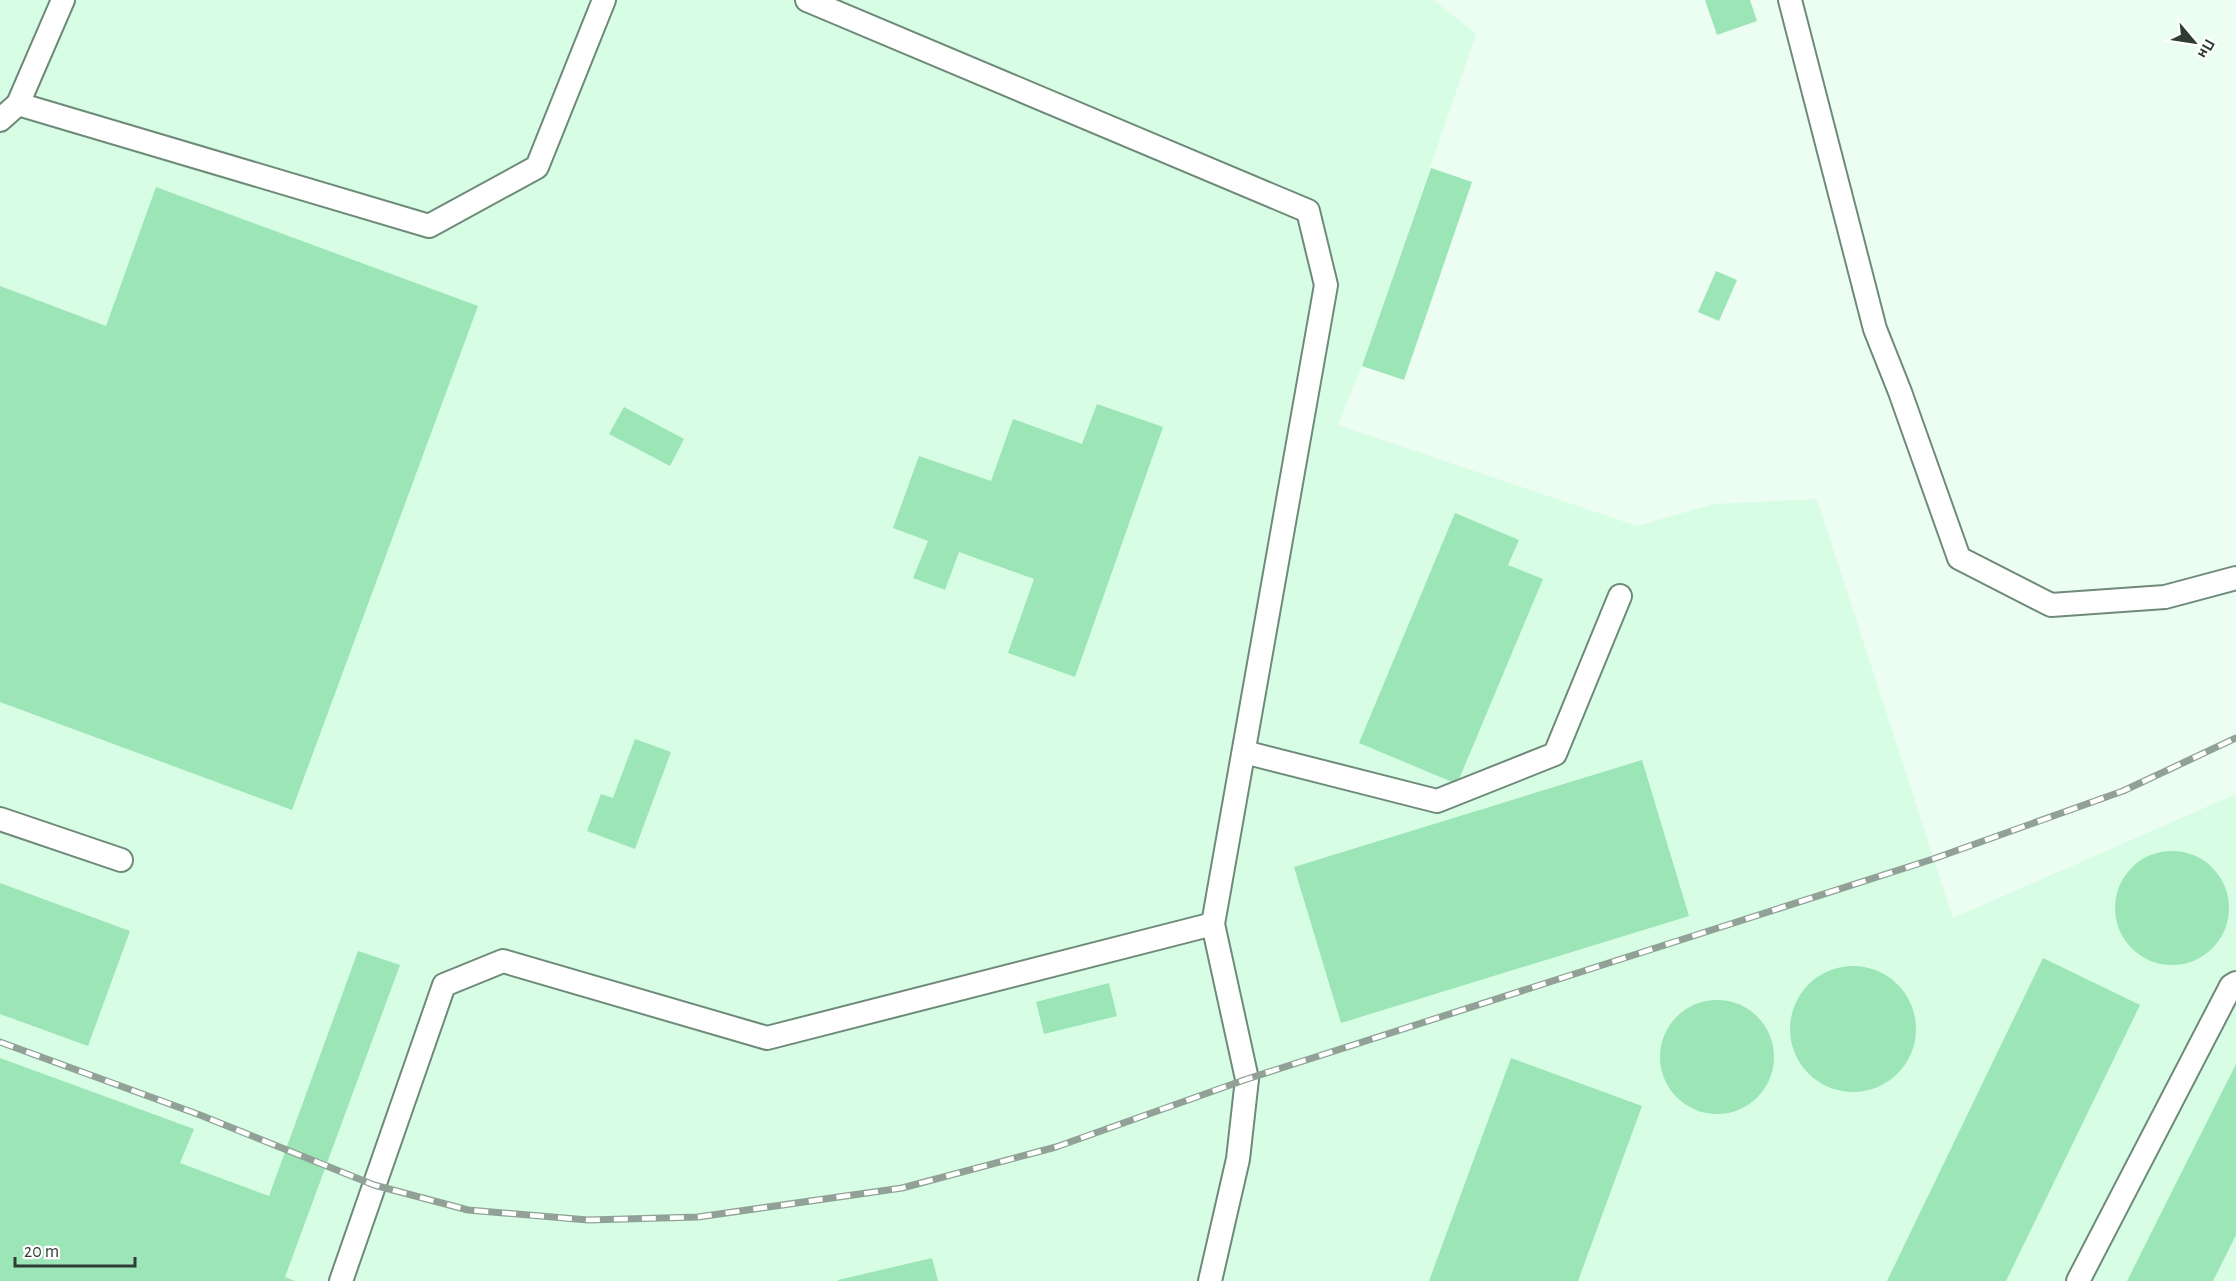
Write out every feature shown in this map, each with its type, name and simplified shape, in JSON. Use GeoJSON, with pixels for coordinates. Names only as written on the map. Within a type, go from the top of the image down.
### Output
{"type":"FeatureCollection","features":[{"type":"Feature","properties":{"kind":"lane"},"geometry":{"type":"LineString","coordinates":[[0,120],[18,104],[63,0]]}},
{"type":"Feature","properties":{"kind":"lane"},"geometry":{"type":"LineString","coordinates":[[18,104],[429,226],[537,167],[604,0]]}},
{"type":"Feature","properties":{"kind":"lane"},"geometry":{"type":"LineString","coordinates":[[807,0],[1308,211],[1326,285],[1213,924],[1247,1079],[1238,1159],[1210,1281]]}},
{"type":"Feature","properties":{"kind":"lane"},"geometry":{"type":"LineString","coordinates":[[1790,0],[1875,329],[1959,558],[2051,605],[2165,597],[2236,578]]}},
{"type":"Feature","properties":{"kind":"lane"},"geometry":{"type":"LineString","coordinates":[[1244,752],[1437,801],[1555,754],[1620,596]]}},
{"type":"Feature","properties":{"kind":"lane"},"geometry":{"type":"LineString","coordinates":[[0,819],[121,860]]}},
{"type":"Feature","properties":{"kind":"lane"},"geometry":{"type":"LineString","coordinates":[[341,1281],[444,985],[503,961],[767,1038],[1213,924]]}},
{"type":"Feature","properties":{"kind":"lane"},"geometry":{"type":"LineString","coordinates":[[2078,1281],[2231,986],[2236,983]]}},
{"type":"Feature","properties":{"kind":"shaded area"},"geometry":{"type":"Polygon","coordinates":[[[0,0],[1434,0],[1476,34],[1362,366],[1338,425],[1637,526],[1714,504],[1817,499],[1953,918],[2236,794],[2236,1281],[0,1281],[0,0]]]}},
{"type":"Feature","properties":{"kind":"building"},"geometry":{"type":"Polygon","coordinates":[[[1705,0],[1750,0],[1757,21],[1717,35],[1705,0]]]}},
{"type":"Feature","properties":{"kind":"building"},"geometry":{"type":"Polygon","coordinates":[[[1431,168],[1472,182],[1404,380],[1362,366],[1431,168]]]}},
{"type":"Feature","properties":{"kind":"building"},"geometry":{"type":"Polygon","coordinates":[[[156,187],[478,306],[292,810],[0,702],[0,286],[106,326],[156,187]]]}},
{"type":"Feature","properties":{"kind":"building"},"geometry":{"type":"Polygon","coordinates":[[[1716,271],[1737,280],[1719,321],[1698,312],[1716,271]]]}},
{"type":"Feature","properties":{"kind":"building"},"geometry":{"type":"Polygon","coordinates":[[[1097,404],[1163,427],[1075,677],[1008,653],[1034,579],[959,552],[945,590],[913,578],[928,541],[893,528],[919,456],[991,481],[1013,419],[1082,444],[1097,404]]]}},
{"type":"Feature","properties":{"kind":"building"},"geometry":{"type":"Polygon","coordinates":[[[624,407],[684,439],[670,466],[609,434],[624,407]]]}},
{"type":"Feature","properties":{"kind":"building"},"geometry":{"type":"Polygon","coordinates":[[[1455,513],[1519,540],[1508,565],[1543,579],[1457,784],[1359,743],[1455,513]]]}},
{"type":"Feature","properties":{"kind":"building"},"geometry":{"type":"Polygon","coordinates":[[[635,739],[671,752],[635,849],[587,831],[601,794],[613,798],[635,739]]]}},
{"type":"Feature","properties":{"kind":"building"},"geometry":{"type":"Polygon","coordinates":[[[1642,760],[1689,916],[1341,1023],[1294,867],[1642,760]]]}},
{"type":"Feature","properties":{"kind":"building"},"geometry":{"type":"Polygon","coordinates":[[[2172,851],[2194,855],[2212,868],[2225,886],[2229,908],[2225,930],[2212,948],[2194,961],[2172,965],[2150,961],[2132,948],[2119,930],[2115,908],[2119,886],[2132,868],[2150,855],[2172,851]]]}},
{"type":"Feature","properties":{"kind":"building"},"geometry":{"type":"Polygon","coordinates":[[[0,883],[130,931],[88,1046],[0,1014],[0,883]]]}},
{"type":"Feature","properties":{"kind":"building"},"geometry":{"type":"Polygon","coordinates":[[[358,951],[400,965],[285,1277],[295,1281],[0,1281],[0,1058],[194,1129],[180,1163],[269,1196],[358,951]]]}},
{"type":"Feature","properties":{"kind":"building"},"geometry":{"type":"Polygon","coordinates":[[[2043,958],[2140,1005],[2006,1281],[1887,1281],[2043,958]]]}},
{"type":"Feature","properties":{"kind":"building"},"geometry":{"type":"Polygon","coordinates":[[[1853,966],[1877,971],[1897,985],[1911,1005],[1916,1029],[1911,1053],[1897,1073],[1877,1087],[1853,1092],[1829,1087],[1809,1073],[1795,1053],[1790,1029],[1795,1005],[1809,985],[1829,971],[1853,966]]]}},
{"type":"Feature","properties":{"kind":"building"},"geometry":{"type":"Polygon","coordinates":[[[1109,983],[1117,1016],[1044,1034],[1036,1002],[1109,983]]]}},
{"type":"Feature","properties":{"kind":"building"},"geometry":{"type":"Polygon","coordinates":[[[1717,1000],[1739,1004],[1757,1017],[1770,1035],[1774,1057],[1770,1079],[1757,1097],[1739,1110],[1717,1114],[1695,1110],[1677,1097],[1664,1079],[1660,1057],[1664,1035],[1677,1017],[1695,1004],[1717,1000]]]}},
{"type":"Feature","properties":{"kind":"building"},"geometry":{"type":"Polygon","coordinates":[[[1511,1058],[1642,1106],[1578,1281],[1429,1281],[1511,1058]]]}},
{"type":"Feature","properties":{"kind":"building"},"geometry":{"type":"Polygon","coordinates":[[[2236,1064],[2236,1235],[2213,1281],[2127,1281],[2236,1064]]]}},
{"type":"Feature","properties":{"kind":"building"},"geometry":{"type":"Polygon","coordinates":[[[932,1258],[938,1281],[838,1281],[838,1280],[932,1258]]]}},
{"type":"Feature","properties":{"kind":"railway"},"geometry":{"type":"LineString","coordinates":[[0,1042],[200,1115],[374,1185],[468,1210],[588,1220],[698,1217],[902,1188],[1056,1147],[1247,1079],[1933,859],[2123,791],[2236,738]]}}]}
